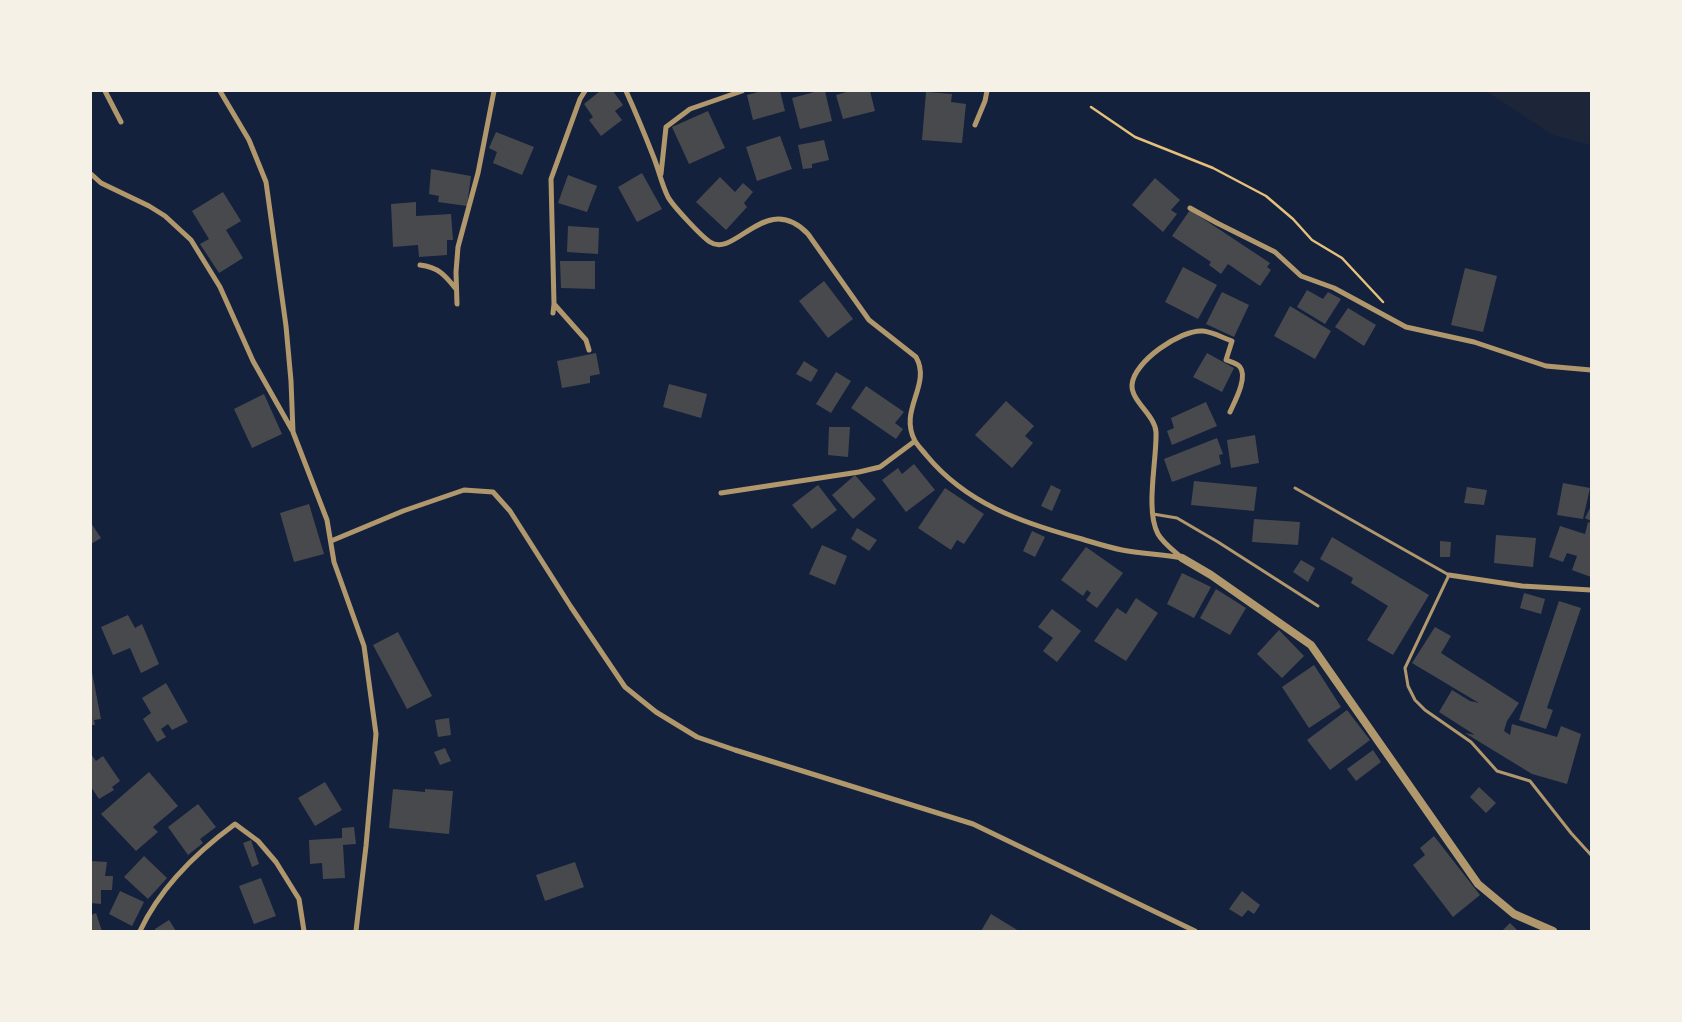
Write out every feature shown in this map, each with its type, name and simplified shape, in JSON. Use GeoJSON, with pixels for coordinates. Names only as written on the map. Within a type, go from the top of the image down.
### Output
{"type":"FeatureCollection","features":[{"type":"Feature","properties":{"kind":"street"},"geometry":{"type":"LineString","coordinates":[[105,91],[121,122]]}},
{"type":"Feature","properties":{"kind":"street"},"geometry":{"type":"LineString","coordinates":[[220,91],[249,140],[266,182],[286,326],[293,432]]}},
{"type":"Feature","properties":{"kind":"street"},"geometry":{"type":"LineString","coordinates":[[457,304],[458,247],[478,173],[494,91]]}},
{"type":"Feature","properties":{"kind":"street"},"geometry":{"type":"LineString","coordinates":[[553,313],[551,179],[580,99],[585,91]]}},
{"type":"Feature","properties":{"kind":"street"},"geometry":{"type":"LineString","coordinates":[[626,91],[640,121],[669,199],[711,243],[719,245],[728,242],[755,226],[772,219],[787,220],[802,228],[869,320],[909,350],[916,358],[920,366],[920,380],[909,417],[909,426],[915,441],[934,464],[962,490],[1006,514],[1046,529],[1122,550],[1182,558]]}},
{"type":"Feature","properties":{"kind":"street"},"geometry":{"type":"LineString","coordinates":[[661,178],[666,127],[690,109],[742,91]]}},
{"type":"Feature","properties":{"kind":"street"},"geometry":{"type":"LineString","coordinates":[[975,125],[987,91]]}},
{"type":"Feature","properties":{"kind":"street"},"geometry":{"type":"LineString","coordinates":[[91,174],[101,184],[165,216],[191,240],[220,286],[253,360],[293,432],[327,520],[334,562],[364,646],[376,734],[356,931]]}},
{"type":"Feature","properties":{"kind":"street"},"geometry":{"type":"LineString","coordinates":[[1190,208],[1275,252],[1300,276],[1334,288],[1406,327],[1474,342],[1546,366],[1591,370]]}},
{"type":"Feature","properties":{"kind":"street"},"geometry":{"type":"LineString","coordinates":[[420,265],[430,266],[442,271],[456,289]]}},
{"type":"Feature","properties":{"kind":"street"},"geometry":{"type":"LineString","coordinates":[[554,304],[586,340],[589,350]]}},
{"type":"Feature","properties":{"kind":"street"},"geometry":{"type":"LineString","coordinates":[[1230,412],[1244,376],[1241,368],[1226,360],[1232,341],[1203,331],[1187,333],[1170,342],[1140,367],[1134,377],[1132,386],[1134,394],[1155,428],[1156,446],[1152,514],[1158,534],[1182,558],[1211,575],[1311,645],[1478,884],[1514,914],[1553,931]]}},
{"type":"Feature","properties":{"kind":"street"},"geometry":{"type":"LineString","coordinates":[[721,493],[859,472],[880,467],[915,441]]}},
{"type":"Feature","properties":{"kind":"street"},"geometry":{"type":"LineString","coordinates":[[331,541],[403,511],[464,490],[493,492],[510,510],[571,607],[625,687],[656,712],[697,736],[735,750],[973,824],[1195,931]]}},
{"type":"Feature","properties":{"kind":"street"},"geometry":{"type":"LineString","coordinates":[[1449,575],[1522,586],[1591,590]]}},
{"type":"Feature","properties":{"kind":"street"},"geometry":{"type":"LineString","coordinates":[[140,931],[145,920],[172,881],[213,840],[235,824],[258,841],[276,862],[299,899],[304,931]]}},
{"type":"Feature","properties":{"kind":"lane"},"geometry":{"type":"LineString","coordinates":[[1295,488],[1449,575],[1406,668],[1408,686],[1415,700],[1424,710],[1471,742],[1498,770],[1530,781],[1570,833],[1591,855]]}},
{"type":"Feature","properties":{"kind":"lane"},"geometry":{"type":"LineString","coordinates":[[1152,514],[1177,518],[1318,606]]}},
{"type":"Feature","properties":{"kind":"path"},"geometry":{"type":"LineString","coordinates":[[1090,107],[1136,137],[1213,168],[1266,196],[1312,240],[1342,258],[1387,306]]}},
{"type":"Feature","properties":{"kind":"shaded area"},"geometry":{"type":"Polygon","coordinates":[[[1486,91],[1591,91],[1591,145],[1553,135],[1486,91]]]}},
{"type":"Feature","properties":{"kind":"building"},"geometry":{"type":"Polygon","coordinates":[[[600,91],[613,91],[623,105],[615,111],[622,120],[601,136],[589,120],[593,117],[584,104],[600,91]]]}},
{"type":"Feature","properties":{"kind":"building"},"geometry":{"type":"Polygon","coordinates":[[[762,91],[780,91],[785,111],[753,120],[747,95],[762,91]]]}},
{"type":"Feature","properties":{"kind":"building"},"geometry":{"type":"Polygon","coordinates":[[[825,91],[832,121],[800,129],[792,98],[825,91]]]}},
{"type":"Feature","properties":{"kind":"building"},"geometry":{"type":"Polygon","coordinates":[[[850,91],[870,91],[875,111],[843,119],[836,95],[850,91]]]}},
{"type":"Feature","properties":{"kind":"building"},"geometry":{"type":"Polygon","coordinates":[[[926,92],[952,94],[951,102],[966,104],[962,143],[922,140],[926,92]]]}},
{"type":"Feature","properties":{"kind":"building"},"geometry":{"type":"Polygon","coordinates":[[[708,111],[725,148],[689,164],[672,127],[708,111]]]}},
{"type":"Feature","properties":{"kind":"building"},"geometry":{"type":"Polygon","coordinates":[[[496,132],[534,147],[522,175],[493,163],[497,152],[489,148],[496,132]]]}},
{"type":"Feature","properties":{"kind":"building"},"geometry":{"type":"Polygon","coordinates":[[[780,136],[792,169],[757,181],[746,147],[780,136]]]}},
{"type":"Feature","properties":{"kind":"building"},"geometry":{"type":"Polygon","coordinates":[[[824,140],[829,160],[812,164],[812,168],[803,169],[798,145],[824,140]]]}},
{"type":"Feature","properties":{"kind":"building"},"geometry":{"type":"Polygon","coordinates":[[[431,169],[471,176],[467,206],[438,202],[439,196],[429,194],[431,169]]]}},
{"type":"Feature","properties":{"kind":"building"},"geometry":{"type":"Polygon","coordinates":[[[642,173],[662,209],[637,222],[618,187],[642,173]]]}},
{"type":"Feature","properties":{"kind":"building"},"geometry":{"type":"Polygon","coordinates":[[[568,175],[597,186],[587,212],[558,203],[568,175]]]}},
{"type":"Feature","properties":{"kind":"building"},"geometry":{"type":"Polygon","coordinates":[[[720,177],[735,192],[743,183],[753,192],[744,203],[747,207],[726,230],[696,202],[720,177]]]}},
{"type":"Feature","properties":{"kind":"building"},"geometry":{"type":"Polygon","coordinates":[[[1155,178],[1180,200],[1171,210],[1177,214],[1163,232],[1132,205],[1155,178]]]}},
{"type":"Feature","properties":{"kind":"building"},"geometry":{"type":"Polygon","coordinates":[[[223,192],[241,221],[226,230],[243,258],[219,273],[200,244],[209,239],[192,211],[223,192]]]}},
{"type":"Feature","properties":{"kind":"building"},"geometry":{"type":"Polygon","coordinates":[[[416,202],[416,216],[451,214],[453,240],[447,240],[447,255],[419,257],[418,245],[393,247],[391,204],[416,202]]]}},
{"type":"Feature","properties":{"kind":"building"},"geometry":{"type":"Polygon","coordinates":[[[1190,210],[1270,263],[1267,267],[1271,270],[1260,286],[1228,264],[1221,274],[1209,265],[1211,262],[1172,236],[1190,210]]]}},
{"type":"Feature","properties":{"kind":"building"},"geometry":{"type":"Polygon","coordinates":[[[568,226],[599,228],[598,254],[567,252],[568,226]]]}},
{"type":"Feature","properties":{"kind":"building"},"geometry":{"type":"Polygon","coordinates":[[[560,261],[595,261],[595,289],[561,288],[560,261]]]}},
{"type":"Feature","properties":{"kind":"building"},"geometry":{"type":"Polygon","coordinates":[[[1183,267],[1217,285],[1198,319],[1165,302],[1183,267]]]}},
{"type":"Feature","properties":{"kind":"building"},"geometry":{"type":"Polygon","coordinates":[[[1465,268],[1497,276],[1483,332],[1451,325],[1465,268]]]}},
{"type":"Feature","properties":{"kind":"building"},"geometry":{"type":"Polygon","coordinates":[[[824,281],[853,319],[828,338],[799,301],[824,281]]]}},
{"type":"Feature","properties":{"kind":"building"},"geometry":{"type":"Polygon","coordinates":[[[1307,290],[1323,299],[1328,292],[1341,299],[1325,324],[1297,307],[1307,290]]]}},
{"type":"Feature","properties":{"kind":"building"},"geometry":{"type":"Polygon","coordinates":[[[1222,292],[1249,305],[1234,337],[1206,324],[1222,292]]]}},
{"type":"Feature","properties":{"kind":"building"},"geometry":{"type":"Polygon","coordinates":[[[1290,306],[1331,331],[1315,359],[1274,336],[1290,306]]]}},
{"type":"Feature","properties":{"kind":"building"},"geometry":{"type":"Polygon","coordinates":[[[1348,308],[1376,325],[1364,346],[1335,327],[1348,308]]]}},
{"type":"Feature","properties":{"kind":"building"},"geometry":{"type":"Polygon","coordinates":[[[596,353],[600,374],[590,376],[590,383],[562,388],[557,361],[596,353]]]}},
{"type":"Feature","properties":{"kind":"building"},"geometry":{"type":"Polygon","coordinates":[[[1207,353],[1234,368],[1222,392],[1193,377],[1207,353]]]}},
{"type":"Feature","properties":{"kind":"building"},"geometry":{"type":"Polygon","coordinates":[[[804,361],[818,370],[811,382],[796,374],[804,361]]]}},
{"type":"Feature","properties":{"kind":"building"},"geometry":{"type":"Polygon","coordinates":[[[836,372],[851,381],[831,413],[816,404],[836,372]]]}},
{"type":"Feature","properties":{"kind":"building"},"geometry":{"type":"Polygon","coordinates":[[[669,384],[707,394],[701,418],[663,407],[669,384]]]}},
{"type":"Feature","properties":{"kind":"building"},"geometry":{"type":"Polygon","coordinates":[[[866,386],[904,412],[895,423],[903,429],[896,439],[851,408],[866,386]]]}},
{"type":"Feature","properties":{"kind":"building"},"geometry":{"type":"Polygon","coordinates":[[[264,394],[282,434],[252,448],[234,409],[264,394]]]}},
{"type":"Feature","properties":{"kind":"building"},"geometry":{"type":"Polygon","coordinates":[[[1006,401],[1034,426],[1025,436],[1033,443],[1012,468],[975,435],[1006,401]]]}},
{"type":"Feature","properties":{"kind":"building"},"geometry":{"type":"Polygon","coordinates":[[[1206,402],[1217,426],[1172,445],[1167,431],[1174,428],[1171,418],[1206,402]]]}},
{"type":"Feature","properties":{"kind":"building"},"geometry":{"type":"Polygon","coordinates":[[[829,427],[850,427],[848,457],[828,455],[829,427]]]}},
{"type":"Feature","properties":{"kind":"building"},"geometry":{"type":"Polygon","coordinates":[[[1255,435],[1259,463],[1231,468],[1227,440],[1255,435]]]}},
{"type":"Feature","properties":{"kind":"building"},"geometry":{"type":"Polygon","coordinates":[[[1217,438],[1223,454],[1219,455],[1221,464],[1172,482],[1164,459],[1217,438]]]}},
{"type":"Feature","properties":{"kind":"building"},"geometry":{"type":"Polygon","coordinates":[[[914,464],[935,490],[906,512],[882,480],[898,468],[902,474],[914,464]]]}},
{"type":"Feature","properties":{"kind":"building"},"geometry":{"type":"Polygon","coordinates":[[[855,475],[876,499],[853,519],[832,495],[855,475]]]}},
{"type":"Feature","properties":{"kind":"building"},"geometry":{"type":"Polygon","coordinates":[[[1194,481],[1257,487],[1254,511],[1191,505],[1194,481]]]}},
{"type":"Feature","properties":{"kind":"building"},"geometry":{"type":"Polygon","coordinates":[[[1563,483],[1590,488],[1583,519],[1557,515],[1563,483]]]}},
{"type":"Feature","properties":{"kind":"building"},"geometry":{"type":"Polygon","coordinates":[[[818,485],[837,510],[812,529],[792,505],[818,485]]]}},
{"type":"Feature","properties":{"kind":"building"},"geometry":{"type":"Polygon","coordinates":[[[1051,485],[1061,490],[1052,511],[1041,506],[1051,485]]]}},
{"type":"Feature","properties":{"kind":"building"},"geometry":{"type":"Polygon","coordinates":[[[1467,487],[1487,490],[1484,505],[1464,503],[1467,487]]]}},
{"type":"Feature","properties":{"kind":"building"},"geometry":{"type":"Polygon","coordinates":[[[945,488],[984,514],[964,544],[957,540],[951,550],[918,528],[945,488]]]}},
{"type":"Feature","properties":{"kind":"building"},"geometry":{"type":"Polygon","coordinates":[[[309,504],[324,554],[294,562],[280,513],[309,504]]]}},
{"type":"Feature","properties":{"kind":"building"},"geometry":{"type":"Polygon","coordinates":[[[1591,506],[1591,521],[1585,518],[1591,506]]]}},
{"type":"Feature","properties":{"kind":"building"},"geometry":{"type":"Polygon","coordinates":[[[1254,519],[1300,522],[1298,545],[1252,542],[1254,519]]]}},
{"type":"Feature","properties":{"kind":"building"},"geometry":{"type":"Polygon","coordinates":[[[1588,522],[1591,523],[1591,577],[1572,570],[1577,556],[1567,553],[1563,562],[1549,557],[1560,526],[1585,534],[1588,522]]]}},
{"type":"Feature","properties":{"kind":"building"},"geometry":{"type":"Polygon","coordinates":[[[91,523],[101,538],[91,544],[91,523]]]}},
{"type":"Feature","properties":{"kind":"building"},"geometry":{"type":"Polygon","coordinates":[[[857,528],[877,540],[869,551],[851,539],[857,528]]]}},
{"type":"Feature","properties":{"kind":"building"},"geometry":{"type":"Polygon","coordinates":[[[1032,531],[1045,537],[1035,557],[1023,551],[1032,531]]]}},
{"type":"Feature","properties":{"kind":"building"},"geometry":{"type":"Polygon","coordinates":[[[1496,535],[1536,538],[1533,567],[1494,563],[1496,535]]]}},
{"type":"Feature","properties":{"kind":"building"},"geometry":{"type":"Polygon","coordinates":[[[1332,537],[1429,595],[1393,655],[1367,640],[1388,606],[1351,583],[1353,578],[1320,559],[1332,537]]]}},
{"type":"Feature","properties":{"kind":"building"},"geometry":{"type":"Polygon","coordinates":[[[1440,541],[1451,542],[1450,557],[1440,557],[1440,541]]]}},
{"type":"Feature","properties":{"kind":"building"},"geometry":{"type":"Polygon","coordinates":[[[822,545],[847,556],[835,585],[809,574],[822,545]]]}},
{"type":"Feature","properties":{"kind":"building"},"geometry":{"type":"Polygon","coordinates":[[[1086,547],[1123,573],[1097,608],[1086,600],[1091,593],[1087,590],[1083,596],[1061,580],[1086,547]]]}},
{"type":"Feature","properties":{"kind":"building"},"geometry":{"type":"Polygon","coordinates":[[[1301,560],[1315,568],[1308,582],[1293,572],[1301,560]]]}},
{"type":"Feature","properties":{"kind":"building"},"geometry":{"type":"Polygon","coordinates":[[[1182,573],[1211,587],[1194,618],[1167,604],[1182,573]]]}},
{"type":"Feature","properties":{"kind":"building"},"geometry":{"type":"Polygon","coordinates":[[[1216,589],[1246,608],[1230,635],[1200,618],[1216,589]]]}},
{"type":"Feature","properties":{"kind":"building"},"geometry":{"type":"Polygon","coordinates":[[[1524,593],[1545,599],[1541,614],[1520,608],[1524,593]]]}},
{"type":"Feature","properties":{"kind":"building"},"geometry":{"type":"Polygon","coordinates":[[[1136,598],[1158,613],[1126,661],[1094,641],[1117,608],[1126,614],[1136,598]]]}},
{"type":"Feature","properties":{"kind":"building"},"geometry":{"type":"Polygon","coordinates":[[[1559,601],[1581,608],[1547,708],[1553,710],[1546,729],[1519,720],[1559,601]]]}},
{"type":"Feature","properties":{"kind":"building"},"geometry":{"type":"Polygon","coordinates":[[[1052,609],[1081,631],[1057,662],[1043,651],[1053,638],[1038,627],[1052,609]]]}},
{"type":"Feature","properties":{"kind":"building"},"geometry":{"type":"Polygon","coordinates":[[[128,615],[135,628],[142,624],[159,664],[141,673],[130,648],[113,655],[101,627],[128,615]]]}},
{"type":"Feature","properties":{"kind":"building"},"geometry":{"type":"Polygon","coordinates":[[[1435,627],[1451,636],[1441,653],[1519,703],[1507,721],[1504,731],[1510,735],[1512,724],[1557,737],[1561,726],[1581,734],[1567,784],[1532,774],[1465,733],[1475,735],[1439,712],[1452,690],[1470,701],[1479,703],[1412,663],[1435,627]]]}},
{"type":"Feature","properties":{"kind":"building"},"geometry":{"type":"Polygon","coordinates":[[[1279,630],[1304,656],[1282,678],[1257,654],[1279,630]]]}},
{"type":"Feature","properties":{"kind":"building"},"geometry":{"type":"Polygon","coordinates":[[[398,632],[432,696],[407,709],[373,645],[398,632]]]}},
{"type":"Feature","properties":{"kind":"building"},"geometry":{"type":"Polygon","coordinates":[[[1314,665],[1341,707],[1309,728],[1282,687],[1314,665]]]}},
{"type":"Feature","properties":{"kind":"building"},"geometry":{"type":"Polygon","coordinates":[[[91,667],[101,719],[94,720],[95,725],[91,725],[91,667]]]}},
{"type":"Feature","properties":{"kind":"building"},"geometry":{"type":"Polygon","coordinates":[[[166,683],[188,722],[172,730],[168,724],[161,729],[166,737],[157,742],[143,719],[151,713],[142,698],[166,683]]]}},
{"type":"Feature","properties":{"kind":"building"},"geometry":{"type":"Polygon","coordinates":[[[1347,710],[1370,740],[1330,770],[1307,740],[1347,710]]]}},
{"type":"Feature","properties":{"kind":"building"},"geometry":{"type":"Polygon","coordinates":[[[449,718],[451,735],[438,737],[435,720],[449,718]]]}},
{"type":"Feature","properties":{"kind":"building"},"geometry":{"type":"Polygon","coordinates":[[[445,748],[451,761],[440,765],[434,752],[445,748]]]}},
{"type":"Feature","properties":{"kind":"building"},"geometry":{"type":"Polygon","coordinates":[[[1373,750],[1381,762],[1356,781],[1347,769],[1373,750]]]}},
{"type":"Feature","properties":{"kind":"building"},"geometry":{"type":"Polygon","coordinates":[[[91,754],[96,761],[103,756],[120,781],[112,787],[114,790],[99,799],[91,787],[91,754]]]}},
{"type":"Feature","properties":{"kind":"building"},"geometry":{"type":"Polygon","coordinates":[[[149,772],[178,806],[153,827],[158,832],[136,851],[101,814],[149,772]]]}},
{"type":"Feature","properties":{"kind":"building"},"geometry":{"type":"Polygon","coordinates":[[[325,782],[342,810],[315,826],[298,798],[325,782]]]}},
{"type":"Feature","properties":{"kind":"building"},"geometry":{"type":"Polygon","coordinates":[[[1479,787],[1496,803],[1486,813],[1470,797],[1479,787]]]}},
{"type":"Feature","properties":{"kind":"building"},"geometry":{"type":"Polygon","coordinates":[[[393,789],[425,792],[425,789],[453,791],[449,834],[389,828],[393,789]]]}},
{"type":"Feature","properties":{"kind":"building"},"geometry":{"type":"Polygon","coordinates":[[[198,804],[216,827],[200,839],[203,843],[188,855],[168,827],[198,804]]]}},
{"type":"Feature","properties":{"kind":"building"},"geometry":{"type":"Polygon","coordinates":[[[354,827],[356,844],[343,845],[345,878],[323,879],[322,863],[310,864],[309,840],[342,838],[342,828],[354,827]]]}},
{"type":"Feature","properties":{"kind":"building"},"geometry":{"type":"Polygon","coordinates":[[[1434,836],[1480,895],[1453,917],[1413,865],[1425,855],[1420,848],[1434,836]]]}},
{"type":"Feature","properties":{"kind":"building"},"geometry":{"type":"Polygon","coordinates":[[[251,840],[259,864],[252,867],[243,843],[251,840]]]}},
{"type":"Feature","properties":{"kind":"building"},"geometry":{"type":"Polygon","coordinates":[[[144,856],[167,878],[148,899],[124,877],[144,856]]]}},
{"type":"Feature","properties":{"kind":"building"},"geometry":{"type":"Polygon","coordinates":[[[91,861],[107,862],[105,876],[113,876],[112,890],[101,890],[101,904],[91,903],[91,861]]]}},
{"type":"Feature","properties":{"kind":"building"},"geometry":{"type":"Polygon","coordinates":[[[575,862],[584,887],[545,901],[536,875],[575,862]]]}},
{"type":"Feature","properties":{"kind":"building"},"geometry":{"type":"Polygon","coordinates":[[[261,878],[276,916],[254,924],[239,886],[261,878]]]}},
{"type":"Feature","properties":{"kind":"building"},"geometry":{"type":"Polygon","coordinates":[[[120,891],[144,902],[132,926],[109,914],[120,891]]]}},
{"type":"Feature","properties":{"kind":"building"},"geometry":{"type":"Polygon","coordinates":[[[1242,891],[1260,905],[1254,914],[1248,910],[1242,917],[1229,909],[1242,891]]]}},
{"type":"Feature","properties":{"kind":"building"},"geometry":{"type":"Polygon","coordinates":[[[96,913],[102,931],[91,931],[91,915],[96,913]]]}},
{"type":"Feature","properties":{"kind":"building"},"geometry":{"type":"Polygon","coordinates":[[[991,914],[1019,931],[981,931],[991,914]]]}},
{"type":"Feature","properties":{"kind":"building"},"geometry":{"type":"Polygon","coordinates":[[[169,920],[176,931],[156,931],[155,929],[169,920]]]}},
{"type":"Feature","properties":{"kind":"building"},"geometry":{"type":"Polygon","coordinates":[[[1510,923],[1518,931],[1502,931],[1510,923]]]}}]}
